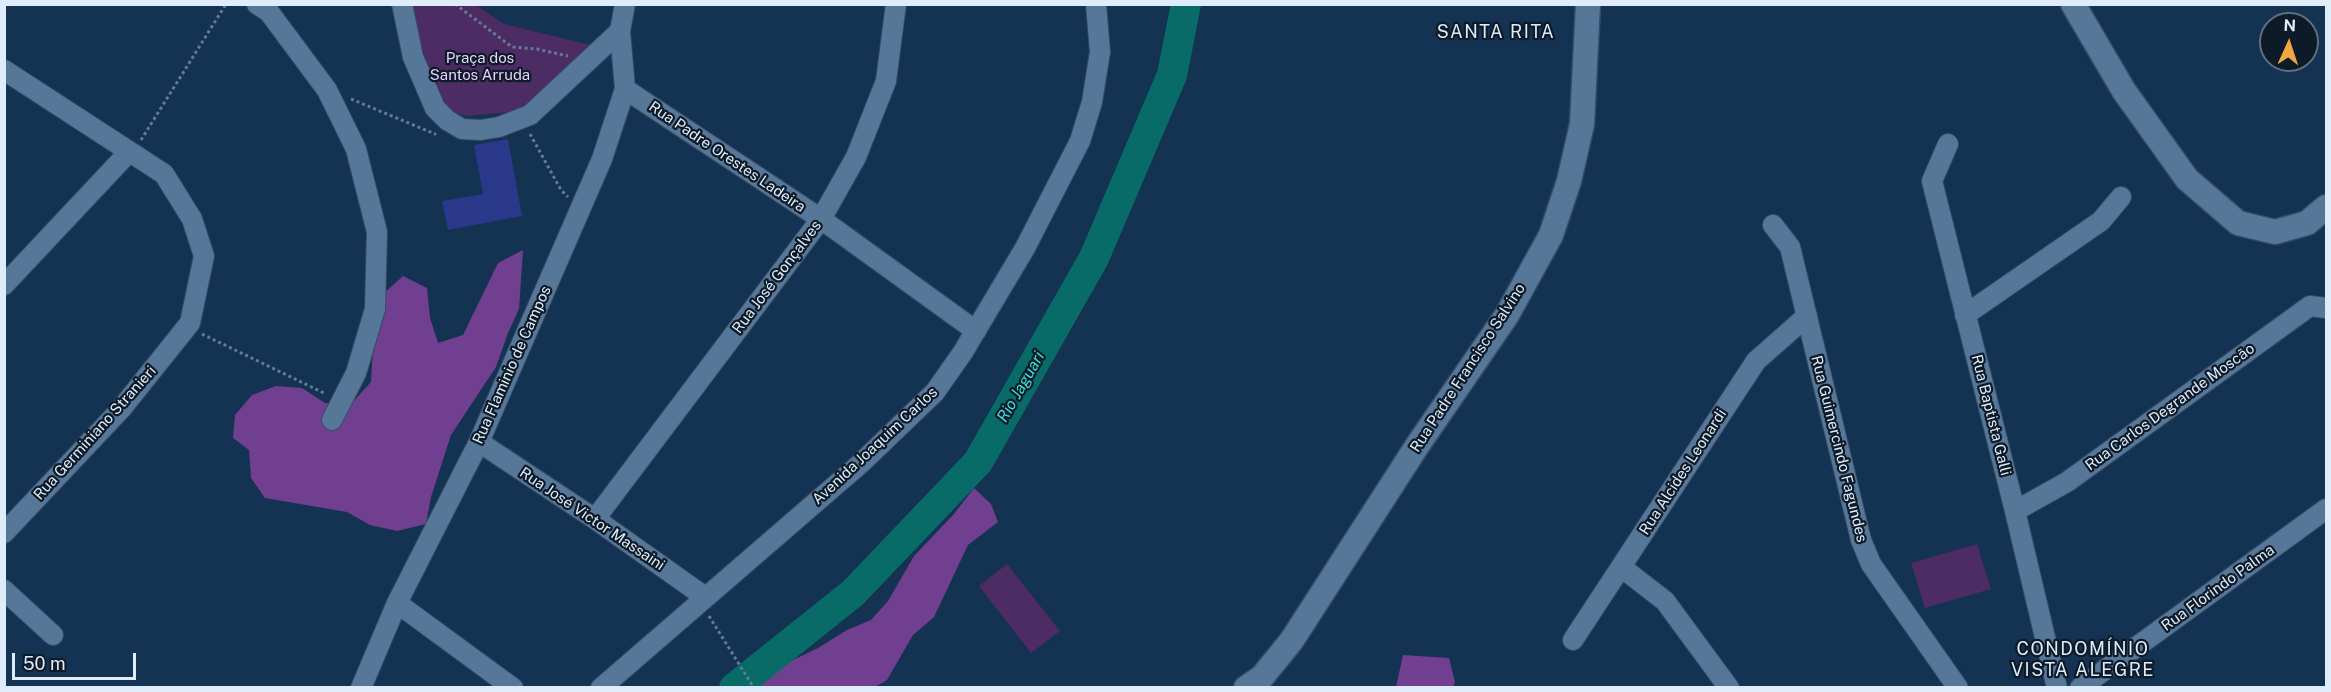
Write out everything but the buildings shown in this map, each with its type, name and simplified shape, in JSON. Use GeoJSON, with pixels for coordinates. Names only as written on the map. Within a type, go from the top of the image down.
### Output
{"type":"FeatureCollection","features":[{"type":"Feature","properties":{"kind":"street"},"geometry":{"type":"LineString","coordinates":[[402,4],[413,57],[435,108],[447,120],[462,129],[481,130],[499,127],[530,115],[620,31]]}},
{"type":"Feature","properties":{"kind":"street","name":"Rua Flaminio de Campos"},"geometry":{"type":"LineString","coordinates":[[361,687],[397,603],[479,442],[602,159],[625,89],[620,31],[625,4]]}},
{"type":"Feature","properties":{"kind":"street","name":"Rua José Gonçalves"},"geometry":{"type":"LineString","coordinates":[[595,519],[821,219],[856,157],[886,81],[896,4]]}},
{"type":"Feature","properties":{"kind":"street","name":"Avenida Joaquim Carlos"},"geometry":{"type":"LineString","coordinates":[[601,687],[860,464],[935,392],[976,331],[1024,248],[1080,141],[1092,102],[1100,52],[1096,4]]}},
{"type":"Feature","properties":{"kind":"street","name":"Rua Padre Francisco Salvino"},"geometry":{"type":"LineString","coordinates":[[1245,687],[1262,677],[1292,640],[1417,446],[1507,315],[1551,235],[1569,181],[1582,124],[1588,4]]}},
{"type":"Feature","properties":{"kind":"street"},"geometry":{"type":"LineString","coordinates":[[2073,4],[2124,91],[2187,179],[2238,224],[2275,231],[2307,223],[2326,207]]}},
{"type":"Feature","properties":{"kind":"street"},"geometry":{"type":"LineString","coordinates":[[264,7],[327,90],[357,149],[377,232],[375,309],[356,373],[332,420]]}},
{"type":"Feature","properties":{"kind":"street","name":"Rua Germiniano Stranieri"},"geometry":{"type":"LineString","coordinates":[[4,70],[164,174],[192,219],[204,256],[190,323],[121,409],[4,533]]}},
{"type":"Feature","properties":{"kind":"street","name":"Rua Padre Orestes Ladeira"},"geometry":{"type":"LineString","coordinates":[[625,89],[821,219],[976,331]]}},
{"type":"Feature","properties":{"kind":"street","name":"Rua Baptista Galli"},"geometry":{"type":"LineString","coordinates":[[1948,144],[1932,181],[2057,687]]}},
{"type":"Feature","properties":{"kind":"street"},"geometry":{"type":"LineString","coordinates":[[4,285],[131,153]]}},
{"type":"Feature","properties":{"kind":"street"},"geometry":{"type":"LineString","coordinates":[[1965,315],[2101,221],[2121,197]]}},
{"type":"Feature","properties":{"kind":"street","name":"Rua Guimercindo Fagundes"},"geometry":{"type":"LineString","coordinates":[[1773,225],[1790,247],[1860,540],[1871,564],[1958,687]]}},
{"type":"Feature","properties":{"kind":"street","name":"Rua Carlos Degrande Moscão"},"geometry":{"type":"LineString","coordinates":[[2015,511],[2067,482],[2310,306],[2325,307]]}},
{"type":"Feature","properties":{"kind":"street","name":"Rua Alcides Leonardi"},"geometry":{"type":"LineString","coordinates":[[1573,640],[1756,361],[1807,316]]}},
{"type":"Feature","properties":{"kind":"street","name":"Rua José Victor Massaini"},"geometry":{"type":"LineString","coordinates":[[479,442],[595,519],[703,599]]}},
{"type":"Feature","properties":{"kind":"street","name":"Rua Florindo Palma"},"geometry":{"type":"LineString","coordinates":[[2080,687],[2326,509]]}},
{"type":"Feature","properties":{"kind":"street"},"geometry":{"type":"LineString","coordinates":[[1621,567],[1665,601],[1729,687]]}},
{"type":"Feature","properties":{"kind":"street"},"geometry":{"type":"LineString","coordinates":[[4,590],[53,635]]}},
{"type":"Feature","properties":{"kind":"street"},"geometry":{"type":"LineString","coordinates":[[397,603],[513,687]]}},
{"type":"Feature","properties":{"kind":"path"},"geometry":{"type":"LineString","coordinates":[[131,153],[226,4]]}},
{"type":"Feature","properties":{"kind":"path"},"geometry":{"type":"LineString","coordinates":[[455,4],[512,47],[563,54],[585,65]]}},
{"type":"Feature","properties":{"kind":"path"},"geometry":{"type":"LineString","coordinates":[[327,90],[435,134]]}},
{"type":"Feature","properties":{"kind":"path"},"geometry":{"type":"LineString","coordinates":[[521,119],[561,190],[580,210]]}},
{"type":"Feature","properties":{"kind":"path"},"geometry":{"type":"LineString","coordinates":[[187,327],[341,402]]}},
{"type":"Feature","properties":{"kind":"path"},"geometry":{"type":"LineString","coordinates":[[703,599],[726,645],[754,687]]}},
{"type":"Feature","properties":{"kind":"green space","name":"Praça dos Santos Arruda"},"geometry":{"type":"Polygon","coordinates":[[[412,5],[476,5],[504,24],[590,45],[564,74],[523,111],[466,116],[444,105],[430,74],[412,5]]]}},
{"type":"Feature","properties":{"kind":"green space"},"geometry":{"type":"Polygon","coordinates":[[[1977,544],[1991,589],[1925,608],[1911,563],[1977,544]]]}},
{"type":"Feature","properties":{"kind":"green space"},"geometry":{"type":"Polygon","coordinates":[[[1007,564],[1060,631],[1031,653],[979,586],[1007,564]]]}},
{"type":"Feature","properties":{"kind":"shaded area"},"geometry":{"type":"Polygon","coordinates":[[[523,250],[519,309],[496,367],[451,435],[431,497],[426,524],[397,531],[370,525],[347,512],[265,498],[251,478],[249,450],[233,438],[235,415],[252,395],[276,386],[302,388],[325,403],[351,404],[371,382],[374,330],[382,295],[403,276],[427,288],[430,318],[438,343],[463,335],[498,263],[523,250]]]}},
{"type":"Feature","properties":{"kind":"shaded area"},"geometry":{"type":"Polygon","coordinates":[[[974,488],[991,504],[998,522],[968,545],[934,617],[913,635],[887,680],[875,687],[756,687],[789,662],[847,630],[871,620],[888,601],[914,556],[953,515],[974,488]]]}},
{"type":"Feature","properties":{"kind":"shaded area"},"geometry":{"type":"Polygon","coordinates":[[[1403,655],[1449,658],[1455,682],[1453,687],[1396,687],[1403,655]]]}},
{"type":"Feature","properties":{"kind":"waterway","name":"Rio Jaguari"},"geometry":{"type":"LineString","coordinates":[[734,688],[853,593],[978,462],[1094,258],[1172,75],[1186,4]]}},
{"type":"Feature","properties":{"kind":"district","name":"SANTA RITA"},"geometry":{"type":"Point","coordinates":[1496,32]}},
{"type":"Feature","properties":{"kind":"district","name":"CONDOMÍNIO VISTA ALEGRE"},"geometry":{"type":"Point","coordinates":[2083,659]}}]}
